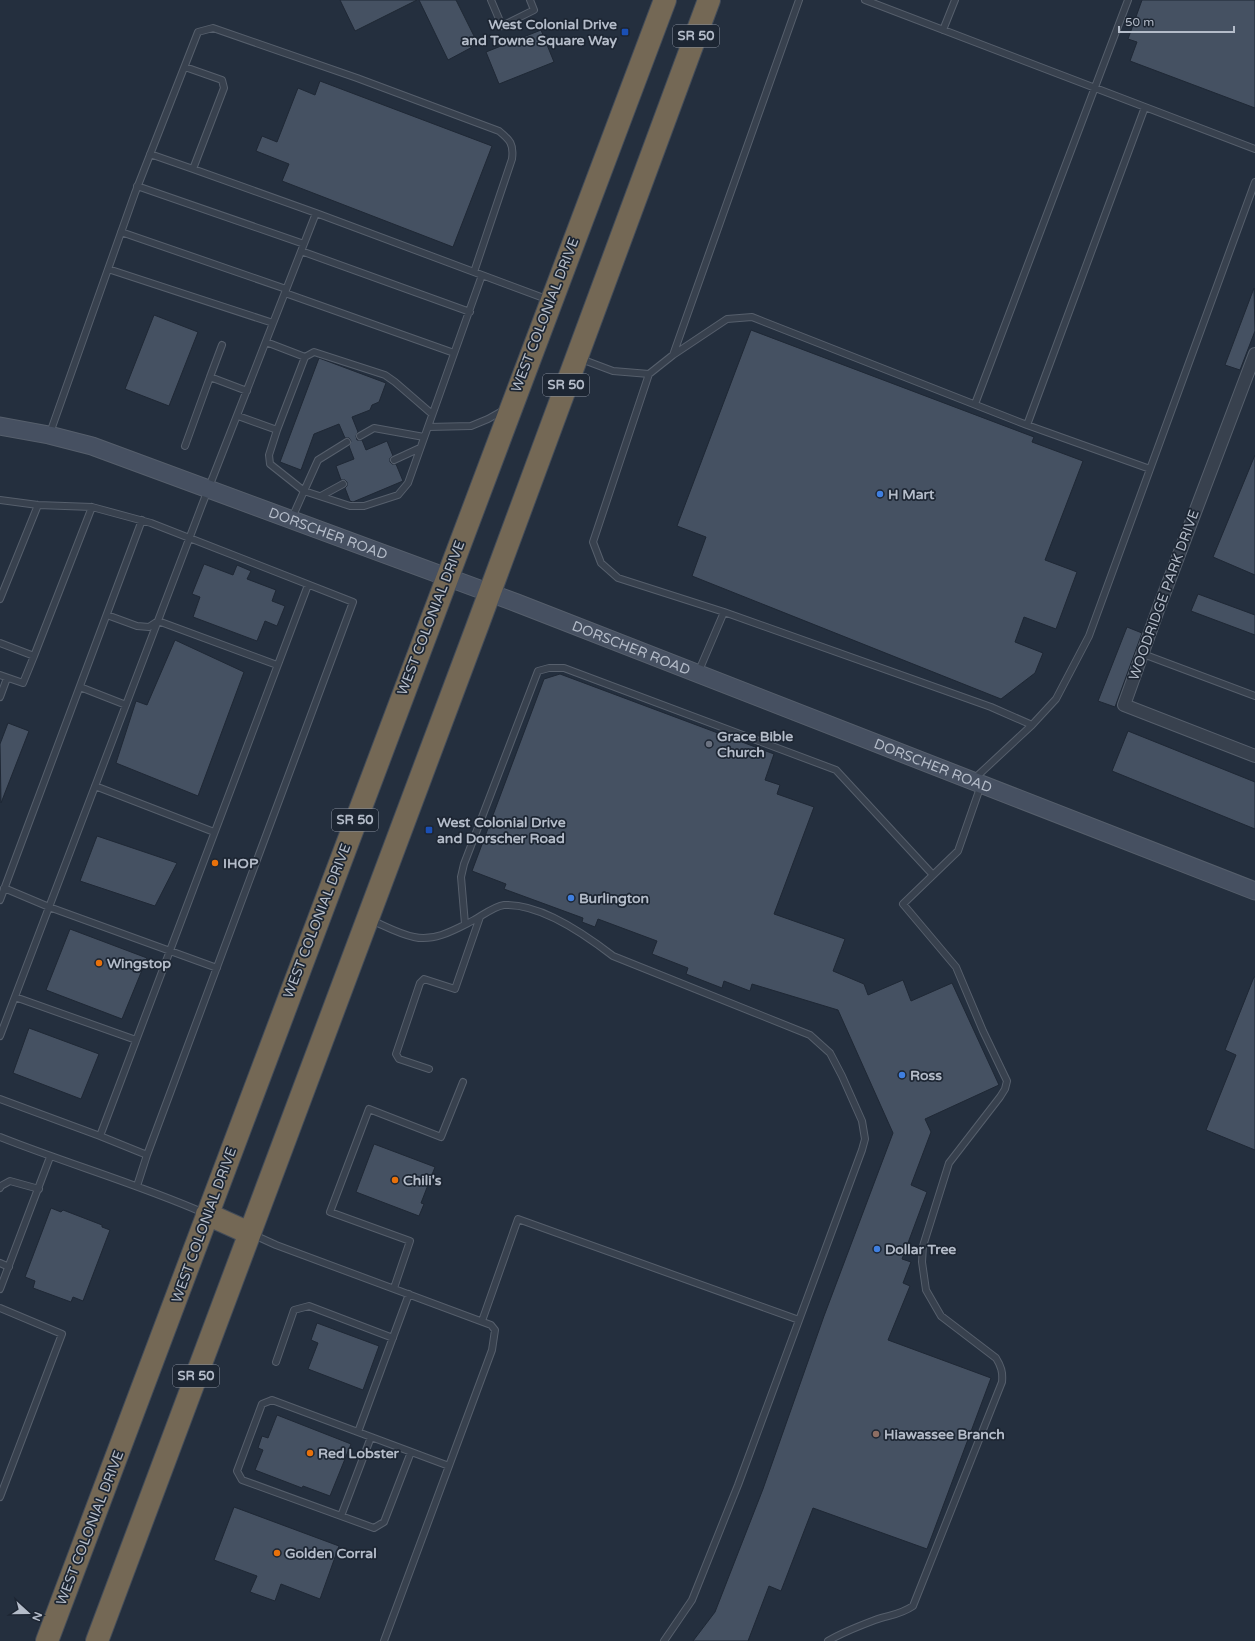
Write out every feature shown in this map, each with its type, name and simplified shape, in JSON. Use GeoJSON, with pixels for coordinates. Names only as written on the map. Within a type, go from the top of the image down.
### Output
{"type":"FeatureCollection","features":[{"type":"Feature","properties":{"kind":"highway","name":"WEST COLONIAL DRIVE"},"geometry":{"type":"LineString","coordinates":[[47,1641],[446,576],[665,0]]}},
{"type":"Feature","properties":{"kind":"highway"},"geometry":{"type":"LineString","coordinates":[[682,72],[694,0]]}},
{"type":"Feature","properties":{"kind":"highway","name":"SR 50"},"geometry":{"type":"LineString","coordinates":[[96,1641],[490,593],[709,0]]}},
{"type":"Feature","properties":{"kind":"highway"},"geometry":{"type":"LineString","coordinates":[[207,1214],[250,1233]]}},
{"type":"Feature","properties":{"kind":"highway"},"geometry":{"type":"LineString","coordinates":[[52,1641],[56,1616]]}},
{"type":"Feature","properties":{"kind":"street","name":"WOODRIDGE PARK DRIVE"},"geometry":{"type":"LineString","coordinates":[[1255,354],[1158,610],[1124,705],[1255,756]]}},
{"type":"Feature","properties":{"kind":"street","name":"DORSCHER ROAD"},"geometry":{"type":"LineString","coordinates":[[0,426],[50,435],[92,446],[446,576],[1255,891]]}},
{"type":"Feature","properties":{"kind":"lane"},"geometry":{"type":"LineString","coordinates":[[491,0],[502,26],[534,10],[530,0]]}},
{"type":"Feature","properties":{"kind":"lane"},"geometry":{"type":"LineString","coordinates":[[673,355],[799,0]]}},
{"type":"Feature","properties":{"kind":"lane"},"geometry":{"type":"LineString","coordinates":[[865,0],[1255,149]]}},
{"type":"Feature","properties":{"kind":"lane"},"geometry":{"type":"LineString","coordinates":[[943,30],[955,0]]}},
{"type":"Feature","properties":{"kind":"lane"},"geometry":{"type":"LineString","coordinates":[[975,404],[1096,88],[1128,0]]}},
{"type":"Feature","properties":{"kind":"lane"},"geometry":{"type":"LineString","coordinates":[[50,435],[121,232],[198,32],[213,28],[357,78],[499,131],[510,140],[513,150],[512,159],[474,272]]}},
{"type":"Feature","properties":{"kind":"lane"},"geometry":{"type":"LineString","coordinates":[[184,67],[222,80],[224,88],[193,169]]}},
{"type":"Feature","properties":{"kind":"lane"},"geometry":{"type":"LineString","coordinates":[[1028,425],[1145,107]]}},
{"type":"Feature","properties":{"kind":"lane"},"geometry":{"type":"LineString","coordinates":[[150,154],[316,213],[551,300]]}},
{"type":"Feature","properties":{"kind":"lane"},"geometry":{"type":"LineString","coordinates":[[828,1641],[838,1635],[876,1620],[900,1613],[913,1606],[1002,1382],[1003,1374],[1000,1364],[996,1358],[941,1316],[926,1290],[922,1262],[923,1246],[949,1163],[1000,1097],[1007,1081],[983,1031],[956,967],[902,904],[958,852],[977,782],[1056,699],[1089,636],[1255,182]]}},
{"type":"Feature","properties":{"kind":"lane"},"geometry":{"type":"LineString","coordinates":[[138,186],[304,244]]}},
{"type":"Feature","properties":{"kind":"lane"},"geometry":{"type":"LineString","coordinates":[[0,1036],[208,489],[248,391],[316,213]]}},
{"type":"Feature","properties":{"kind":"lane"},"geometry":{"type":"LineString","coordinates":[[121,232],[454,353]]}},
{"type":"Feature","properties":{"kind":"lane"},"geometry":{"type":"LineString","coordinates":[[301,251],[470,312]]}},
{"type":"Feature","properties":{"kind":"lane"},"geometry":{"type":"LineString","coordinates":[[108,269],[273,323]]}},
{"type":"Feature","properties":{"kind":"lane"},"geometry":{"type":"LineString","coordinates":[[432,414],[385,375],[314,352],[305,357],[277,430],[269,455],[270,464],[304,491],[350,506],[364,506],[398,495],[408,483],[482,275]]}},
{"type":"Feature","properties":{"kind":"lane"},"geometry":{"type":"LineString","coordinates":[[1032,725],[991,707],[724,612],[618,578],[601,563],[593,542],[649,374],[673,355],[727,319],[752,317],[1028,425],[1150,469]]}},
{"type":"Feature","properties":{"kind":"lane"},"geometry":{"type":"LineString","coordinates":[[266,342],[305,357]]}},
{"type":"Feature","properties":{"kind":"lane"},"geometry":{"type":"LineString","coordinates":[[185,446],[222,345]]}},
{"type":"Feature","properties":{"kind":"lane"},"geometry":{"type":"LineString","coordinates":[[576,357],[612,371],[649,374]]}},
{"type":"Feature","properties":{"kind":"lane"},"geometry":{"type":"LineString","coordinates":[[210,377],[248,391]]}},
{"type":"Feature","properties":{"kind":"lane"},"geometry":{"type":"LineString","coordinates":[[428,427],[471,426],[511,407]]}},
{"type":"Feature","properties":{"kind":"lane"},"geometry":{"type":"LineString","coordinates":[[238,416],[277,430]]}},
{"type":"Feature","properties":{"kind":"lane"},"geometry":{"type":"LineString","coordinates":[[360,436],[374,428],[424,437]]}},
{"type":"Feature","properties":{"kind":"lane"},"geometry":{"type":"LineString","coordinates":[[291,519],[318,460],[347,442]]}},
{"type":"Feature","properties":{"kind":"lane"},"geometry":{"type":"LineString","coordinates":[[394,460],[420,448]]}},
{"type":"Feature","properties":{"kind":"lane"},"geometry":{"type":"LineString","coordinates":[[321,496],[343,484]]}},
{"type":"Feature","properties":{"kind":"lane"},"geometry":{"type":"LineString","coordinates":[[0,500],[38,505],[92,507],[142,520],[353,602],[147,1155],[137,1186]]}},
{"type":"Feature","properties":{"kind":"lane"},"geometry":{"type":"LineString","coordinates":[[0,503],[18,502]]}},
{"type":"Feature","properties":{"kind":"lane"},"geometry":{"type":"LineString","coordinates":[[0,599],[38,505]]}},
{"type":"Feature","properties":{"kind":"lane"},"geometry":{"type":"LineString","coordinates":[[0,675],[23,684],[92,507]]}},
{"type":"Feature","properties":{"kind":"lane"},"geometry":{"type":"LineString","coordinates":[[0,900],[142,520]]}},
{"type":"Feature","properties":{"kind":"lane"},"geometry":{"type":"LineString","coordinates":[[100,1136],[308,585]]}},
{"type":"Feature","properties":{"kind":"lane"},"geometry":{"type":"LineString","coordinates":[[698,673],[724,612]]}},
{"type":"Feature","properties":{"kind":"lane"},"geometry":{"type":"LineString","coordinates":[[107,615],[137,626],[149,627],[158,621]]}},
{"type":"Feature","properties":{"kind":"lane"},"geometry":{"type":"LineString","coordinates":[[158,621],[277,665]]}},
{"type":"Feature","properties":{"kind":"lane"},"geometry":{"type":"LineString","coordinates":[[0,643],[34,656]]}},
{"type":"Feature","properties":{"kind":"lane"},"geometry":{"type":"LineString","coordinates":[[1143,654],[1255,696]]}},
{"type":"Feature","properties":{"kind":"lane"},"geometry":{"type":"LineString","coordinates":[[465,924],[461,877],[464,864],[538,671],[549,668],[564,668],[836,770],[932,875]]}},
{"type":"Feature","properties":{"kind":"lane"},"geometry":{"type":"LineString","coordinates":[[0,697],[7,678]]}},
{"type":"Feature","properties":{"kind":"lane"},"geometry":{"type":"LineString","coordinates":[[80,687],[126,705]]}},
{"type":"Feature","properties":{"kind":"lane"},"geometry":{"type":"LineString","coordinates":[[95,786],[214,832]]}},
{"type":"Feature","properties":{"kind":"lane"},"geometry":{"type":"LineString","coordinates":[[4,888],[49,907],[217,968]]}},
{"type":"Feature","properties":{"kind":"lane"},"geometry":{"type":"LineString","coordinates":[[367,919],[414,937],[434,937],[452,932],[502,905],[522,906],[547,915],[586,935],[614,956],[810,1035],[830,1053],[862,1121],[865,1139],[862,1150],[738,1485],[692,1600],[664,1641]]}},
{"type":"Feature","properties":{"kind":"lane"},"geometry":{"type":"LineString","coordinates":[[429,1069],[399,1059],[396,1054],[405,1026],[420,983],[424,979],[455,989],[480,917]]}},
{"type":"Feature","properties":{"kind":"lane"},"geometry":{"type":"LineString","coordinates":[[15,997],[136,1040]]}},
{"type":"Feature","properties":{"kind":"lane"},"geometry":{"type":"LineString","coordinates":[[394,1288],[410,1241],[330,1212],[369,1109],[442,1137],[462,1082]]}},
{"type":"Feature","properties":{"kind":"lane"},"geometry":{"type":"LineString","coordinates":[[0,1099],[147,1155]]}},
{"type":"Feature","properties":{"kind":"lane"},"geometry":{"type":"LineString","coordinates":[[0,1137],[50,1157],[174,1199],[207,1214]]}},
{"type":"Feature","properties":{"kind":"lane"},"geometry":{"type":"LineString","coordinates":[[0,1289],[50,1157]]}},
{"type":"Feature","properties":{"kind":"lane"},"geometry":{"type":"LineString","coordinates":[[0,1188],[10,1180],[39,1189]]}},
{"type":"Feature","properties":{"kind":"lane"},"geometry":{"type":"LineString","coordinates":[[482,1321],[518,1219],[799,1320]]}},
{"type":"Feature","properties":{"kind":"lane"},"geometry":{"type":"LineString","coordinates":[[250,1233],[276,1245],[482,1321],[491,1325],[494,1330],[492,1350],[384,1641]]}},
{"type":"Feature","properties":{"kind":"lane"},"geometry":{"type":"LineString","coordinates":[[0,1263],[9,1267]]}},
{"type":"Feature","properties":{"kind":"lane"},"geometry":{"type":"LineString","coordinates":[[358,1432],[409,1294]]}},
{"type":"Feature","properties":{"kind":"lane"},"geometry":{"type":"LineString","coordinates":[[276,1362],[294,1310],[309,1306],[393,1338]]}},
{"type":"Feature","properties":{"kind":"lane"},"geometry":{"type":"LineString","coordinates":[[0,1308],[62,1334],[0,1497]]}},
{"type":"Feature","properties":{"kind":"lane"},"geometry":{"type":"LineString","coordinates":[[411,1452],[384,1522],[374,1528],[242,1480],[237,1471],[262,1404],[272,1400],[449,1466]]}},
{"type":"Feature","properties":{"kind":"lane"},"geometry":{"type":"LineString","coordinates":[[342,1516],[371,1437]]}},
{"type":"Feature","properties":{"kind":"building"},"geometry":{"type":"Polygon","coordinates":[[[340,0],[417,0],[355,31],[340,0]]]}},
{"type":"Feature","properties":{"kind":"building"},"geometry":{"type":"Polygon","coordinates":[[[419,0],[456,0],[478,44],[448,60],[419,0]]]}},
{"type":"Feature","properties":{"kind":"building"},"geometry":{"type":"Polygon","coordinates":[[[1142,0],[1255,0],[1255,108],[1130,61],[1137,42],[1128,39],[1142,0]]]}},
{"type":"Feature","properties":{"kind":"building"},"geometry":{"type":"Polygon","coordinates":[[[541,30],[554,62],[499,84],[486,52],[541,30]]]}},
{"type":"Feature","properties":{"kind":"building"},"geometry":{"type":"Polygon","coordinates":[[[320,81],[492,146],[453,247],[282,181],[289,164],[256,151],[262,136],[277,142],[298,88],[315,95],[320,81]]]}},
{"type":"Feature","properties":{"kind":"building"},"geometry":{"type":"Polygon","coordinates":[[[1254,288],[1255,331],[1240,370],[1225,365],[1254,288]]]}},
{"type":"Feature","properties":{"kind":"building"},"geometry":{"type":"Polygon","coordinates":[[[154,315],[198,332],[169,406],[125,389],[154,315]]]}},
{"type":"Feature","properties":{"kind":"building","name":"H Mart"},"geometry":{"type":"Polygon","coordinates":[[[751,330],[1034,437],[1032,442],[1083,461],[1045,560],[1077,572],[1056,629],[1024,617],[1015,642],[1043,653],[1035,673],[1001,699],[692,576],[706,537],[677,526],[751,330]]]}},
{"type":"Feature","properties":{"kind":"building"},"geometry":{"type":"Polygon","coordinates":[[[319,358],[386,383],[379,402],[372,405],[370,410],[352,417],[358,432],[356,436],[357,440],[362,440],[366,450],[387,441],[393,456],[390,458],[390,462],[392,464],[396,464],[403,481],[353,502],[350,501],[345,488],[347,486],[347,482],[345,480],[341,480],[336,466],[354,459],[349,446],[351,441],[349,438],[345,438],[339,424],[314,434],[301,470],[280,462],[319,358]]]}},
{"type":"Feature","properties":{"kind":"building"},"geometry":{"type":"Polygon","coordinates":[[[1255,455],[1255,575],[1213,557],[1255,455]]]}},
{"type":"Feature","properties":{"kind":"building"},"geometry":{"type":"Polygon","coordinates":[[[204,564],[233,575],[237,565],[251,571],[247,579],[276,590],[272,601],[285,606],[277,626],[265,621],[257,641],[193,617],[200,597],[192,594],[204,564]]]}},
{"type":"Feature","properties":{"kind":"building"},"geometry":{"type":"Polygon","coordinates":[[[1198,594],[1255,615],[1255,635],[1191,611],[1198,594]]]}},
{"type":"Feature","properties":{"kind":"building"},"geometry":{"type":"Polygon","coordinates":[[[1127,627],[1142,633],[1115,707],[1098,701],[1127,627]]]}},
{"type":"Feature","properties":{"kind":"building"},"geometry":{"type":"Polygon","coordinates":[[[175,640],[244,672],[198,796],[116,763],[136,701],[147,705],[175,640]]]}},
{"type":"Feature","properties":{"kind":"building"},"geometry":{"type":"Polygon","coordinates":[[[560,674],[774,754],[765,780],[780,785],[777,794],[814,807],[774,914],[845,939],[833,971],[864,984],[868,995],[903,980],[911,1001],[952,983],[999,1085],[925,1119],[931,1132],[911,1185],[927,1192],[902,1259],[911,1262],[903,1283],[910,1286],[888,1340],[991,1378],[927,1549],[813,1508],[781,1591],[769,1586],[748,1641],[693,1641],[715,1612],[763,1489],[824,1316],[893,1133],[838,1010],[752,984],[750,991],[724,981],[722,988],[686,974],[688,968],[652,954],[657,941],[598,919],[595,927],[582,922],[583,918],[504,889],[506,884],[472,871],[544,679],[560,674]]]}},
{"type":"Feature","properties":{"kind":"building"},"geometry":{"type":"Polygon","coordinates":[[[8,723],[29,731],[1,803],[0,744],[8,723]]]}},
{"type":"Feature","properties":{"kind":"building"},"geometry":{"type":"Polygon","coordinates":[[[1128,731],[1255,782],[1255,829],[1112,771],[1128,731]]]}},
{"type":"Feature","properties":{"kind":"building"},"geometry":{"type":"Polygon","coordinates":[[[97,836],[177,863],[155,906],[80,881],[97,836]]]}},
{"type":"Feature","properties":{"kind":"building"},"geometry":{"type":"Polygon","coordinates":[[[70,929],[147,958],[122,1019],[46,990],[70,929]]]}},
{"type":"Feature","properties":{"kind":"building"},"geometry":{"type":"Polygon","coordinates":[[[1254,977],[1255,1150],[1206,1130],[1236,1055],[1225,1050],[1254,977]]]}},
{"type":"Feature","properties":{"kind":"building"},"geometry":{"type":"Polygon","coordinates":[[[29,1028],[99,1054],[81,1099],[13,1073],[29,1028]]]}},
{"type":"Feature","properties":{"kind":"building","name":"Chili's"},"geometry":{"type":"Polygon","coordinates":[[[374,1144],[435,1167],[421,1203],[424,1204],[419,1216],[356,1192],[374,1144]]]}},
{"type":"Feature","properties":{"kind":"building"},"geometry":{"type":"Polygon","coordinates":[[[51,1208],[61,1212],[63,1210],[102,1225],[102,1227],[110,1230],[83,1301],[73,1297],[71,1302],[33,1288],[35,1281],[25,1277],[51,1208]]]}},
{"type":"Feature","properties":{"kind":"building"},"geometry":{"type":"Polygon","coordinates":[[[317,1323],[379,1346],[363,1390],[308,1369],[318,1343],[311,1340],[317,1323]]]}},
{"type":"Feature","properties":{"kind":"building"},"geometry":{"type":"Polygon","coordinates":[[[277,1415],[351,1444],[330,1496],[303,1486],[302,1488],[255,1470],[263,1450],[258,1448],[262,1436],[268,1438],[277,1415]]]}},
{"type":"Feature","properties":{"kind":"building","name":"Golden Corral"},"geometry":{"type":"Polygon","coordinates":[[[234,1507],[339,1546],[320,1599],[281,1584],[275,1601],[250,1592],[257,1576],[214,1560],[234,1507]]]}},
{"type":"Feature","properties":{"kind":"place","name":"West Colonial Drive and Towne Square Way"},"geometry":{"type":"Point","coordinates":[625,32]}},
{"type":"Feature","properties":{"kind":"place","name":"H Mart"},"geometry":{"type":"Point","coordinates":[880,494]}},
{"type":"Feature","properties":{"kind":"place","name":"Grace Bible Church"},"geometry":{"type":"Point","coordinates":[709,744]}},
{"type":"Feature","properties":{"kind":"place","name":"West Colonial Drive and Dorscher Road"},"geometry":{"type":"Point","coordinates":[429,830]}},
{"type":"Feature","properties":{"kind":"place","name":"IHOP"},"geometry":{"type":"Point","coordinates":[215,863]}},
{"type":"Feature","properties":{"kind":"place","name":"Burlington"},"geometry":{"type":"Point","coordinates":[571,898]}},
{"type":"Feature","properties":{"kind":"place","name":"Wingstop"},"geometry":{"type":"Point","coordinates":[99,963]}},
{"type":"Feature","properties":{"kind":"place","name":"Ross"},"geometry":{"type":"Point","coordinates":[902,1075]}},
{"type":"Feature","properties":{"kind":"place","name":"Chili's"},"geometry":{"type":"Point","coordinates":[395,1180]}},
{"type":"Feature","properties":{"kind":"place","name":"Dollar Tree"},"geometry":{"type":"Point","coordinates":[877,1249]}},
{"type":"Feature","properties":{"kind":"place","name":"Hiawassee Branch"},"geometry":{"type":"Point","coordinates":[876,1434]}},
{"type":"Feature","properties":{"kind":"place","name":"Red Lobster"},"geometry":{"type":"Point","coordinates":[310,1453]}},
{"type":"Feature","properties":{"kind":"place","name":"Golden Corral"},"geometry":{"type":"Point","coordinates":[277,1553]}}]}
